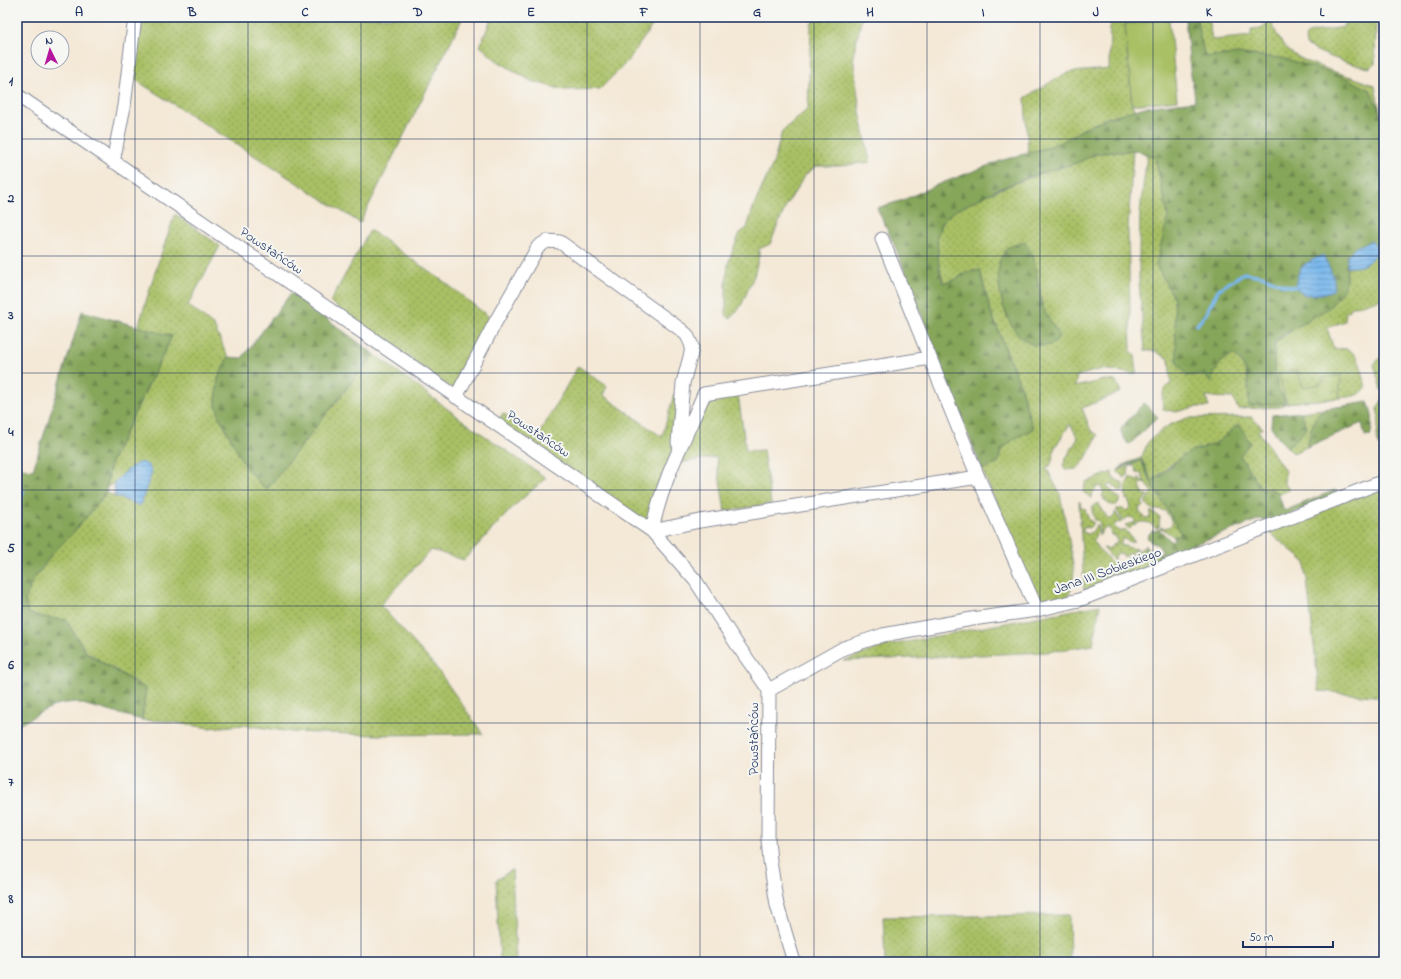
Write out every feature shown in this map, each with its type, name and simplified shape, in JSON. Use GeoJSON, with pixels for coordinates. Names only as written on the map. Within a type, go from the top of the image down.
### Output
{"type":"FeatureCollection","features":[{"type":"Feature","properties":{"kind":"street"},"geometry":{"type":"LineString","coordinates":[[114,162],[124,106],[135,17]]}},
{"type":"Feature","properties":{"kind":"street","name":"Powstańców"},"geometry":{"type":"LineString","coordinates":[[17,95],[652,531],[694,580],[769,690],[768,839],[770,861],[777,905],[794,962]]}},
{"type":"Feature","properties":{"kind":"street"},"geometry":{"type":"LineString","coordinates":[[882,239],[978,477],[1037,610]]}},
{"type":"Feature","properties":{"kind":"street"},"geometry":{"type":"LineString","coordinates":[[456,397],[496,321],[538,247],[547,241],[560,242],[687,335],[692,346],[683,383],[678,454]]}},
{"type":"Feature","properties":{"kind":"street"},"geometry":{"type":"LineString","coordinates":[[683,383],[704,394],[930,358]]}},
{"type":"Feature","properties":{"kind":"street"},"geometry":{"type":"LineString","coordinates":[[704,394],[664,485],[652,531],[700,521],[978,477]]}},
{"type":"Feature","properties":{"kind":"street","name":"Jana III Sobieskiego"},"geometry":{"type":"LineString","coordinates":[[769,690],[844,648],[883,635],[972,619],[1037,610],[1079,600],[1384,481]]}},
{"type":"Feature","properties":{"kind":"green space"},"geometry":{"type":"Polygon","coordinates":[[[135,17],[463,17],[360,223],[134,79],[135,17]]]}},
{"type":"Feature","properties":{"kind":"green space"},"geometry":{"type":"Polygon","coordinates":[[[492,17],[658,17],[628,61],[600,89],[564,90],[531,81],[496,60],[480,46],[492,17]]]}},
{"type":"Feature","properties":{"kind":"green space"},"geometry":{"type":"Polygon","coordinates":[[[817,17],[862,17],[853,56],[860,112],[870,162],[839,166],[817,166],[806,174],[786,206],[770,244],[759,249],[759,256],[754,276],[741,306],[730,319],[726,315],[726,284],[728,264],[740,233],[747,228],[753,208],[774,161],[782,131],[808,109],[811,24],[817,17]]]}},
{"type":"Feature","properties":{"kind":"green space"},"geometry":{"type":"Polygon","coordinates":[[[1134,17],[1185,17],[1185,20],[1174,19],[1125,24],[1132,105],[1135,110],[1109,117],[1081,130],[1066,140],[1028,153],[1025,98],[1057,78],[1071,72],[1109,69],[1110,21],[1134,17]]]}},
{"type":"Feature","properties":{"kind":"green space"},"geometry":{"type":"Polygon","coordinates":[[[1185,17],[1196,17],[1205,57],[1238,54],[1282,58],[1342,76],[1370,90],[1380,112],[1384,128],[1384,256],[1379,249],[1366,264],[1347,267],[1345,287],[1330,307],[1283,335],[1275,342],[1274,363],[1277,386],[1286,403],[1249,406],[1246,371],[1243,365],[1233,354],[1218,366],[1211,383],[1203,374],[1187,376],[1177,363],[1174,298],[1156,265],[1168,216],[1155,157],[1133,150],[1120,152],[1110,151],[1094,155],[1077,163],[1041,173],[998,189],[955,211],[941,223],[937,237],[939,267],[943,283],[954,280],[968,272],[980,270],[990,310],[1020,385],[1033,429],[1014,439],[1001,450],[998,463],[982,470],[896,249],[877,208],[903,200],[934,186],[1003,160],[1046,148],[1066,140],[1081,130],[1109,117],[1145,107],[1195,101],[1185,17]]]}},
{"type":"Feature","properties":{"kind":"green space"},"geometry":{"type":"Polygon","coordinates":[[[1196,17],[1208,17],[1212,40],[1251,36],[1251,29],[1262,28],[1271,19],[1280,40],[1289,51],[1295,55],[1314,64],[1375,86],[1380,112],[1370,90],[1331,73],[1290,61],[1269,57],[1226,55],[1205,57],[1196,17]]]}},
{"type":"Feature","properties":{"kind":"green space"},"geometry":{"type":"Polygon","coordinates":[[[1375,18],[1375,64],[1369,68],[1337,59],[1306,45],[1305,38],[1308,33],[1343,27],[1345,22],[1375,18]]]}},
{"type":"Feature","properties":{"kind":"green space"},"geometry":{"type":"Polygon","coordinates":[[[1169,19],[1177,100],[1132,105],[1125,24],[1169,19]]]}},
{"type":"Feature","properties":{"kind":"green space"},"geometry":{"type":"Polygon","coordinates":[[[1133,150],[1128,230],[1131,351],[1135,356],[1137,372],[1133,374],[1102,369],[1077,376],[1075,387],[1104,380],[1116,381],[1121,392],[1082,408],[1091,431],[1098,435],[1085,460],[1077,469],[1065,470],[1063,466],[1078,438],[1070,424],[1055,447],[1050,466],[1046,467],[1060,494],[1074,571],[1072,587],[1068,597],[1042,603],[1038,599],[982,470],[998,463],[1001,450],[1014,439],[1033,429],[1020,385],[990,310],[980,270],[968,272],[954,280],[944,283],[937,253],[937,236],[945,219],[961,208],[989,194],[1034,176],[1094,155],[1110,151],[1120,152],[1133,150]]]}},
{"type":"Feature","properties":{"kind":"green space"},"geometry":{"type":"Polygon","coordinates":[[[1147,154],[1155,157],[1169,216],[1156,265],[1174,298],[1178,363],[1216,368],[1224,359],[1233,354],[1243,366],[1248,381],[1277,386],[1274,363],[1275,342],[1315,315],[1345,287],[1347,267],[1368,262],[1379,249],[1384,256],[1384,307],[1381,299],[1362,305],[1353,306],[1349,311],[1346,311],[1345,321],[1327,328],[1334,349],[1347,349],[1352,352],[1358,360],[1366,388],[1360,394],[1349,397],[1286,403],[1280,407],[1238,409],[1233,398],[1206,397],[1209,407],[1195,407],[1176,412],[1163,409],[1162,399],[1164,389],[1171,383],[1169,359],[1155,351],[1145,351],[1139,283],[1140,212],[1147,154]]]}},
{"type":"Feature","properties":{"kind":"green space"},"geometry":{"type":"Polygon","coordinates":[[[175,214],[220,246],[188,305],[214,326],[228,357],[218,379],[216,403],[219,416],[238,452],[266,490],[374,354],[465,422],[546,478],[513,507],[464,560],[431,550],[380,605],[435,666],[483,734],[378,735],[292,732],[243,725],[209,728],[165,721],[142,720],[146,689],[86,652],[66,620],[42,617],[28,613],[25,600],[32,582],[52,554],[74,532],[106,493],[141,505],[114,483],[107,487],[111,462],[172,336],[138,327],[175,214]]]}},
{"type":"Feature","properties":{"kind":"green space"},"geometry":{"type":"Polygon","coordinates":[[[370,230],[446,283],[493,320],[455,391],[330,302],[370,230]]]}},
{"type":"Feature","properties":{"kind":"green space"},"geometry":{"type":"Polygon","coordinates":[[[1024,242],[1033,254],[1043,309],[1059,335],[1056,342],[1049,345],[1041,346],[1030,344],[1019,336],[1007,317],[1000,293],[999,270],[1001,258],[1008,247],[1024,242]]]}},
{"type":"Feature","properties":{"kind":"green space"},"geometry":{"type":"Polygon","coordinates":[[[291,293],[374,354],[266,490],[246,468],[219,416],[216,403],[218,379],[228,357],[242,358],[291,293]]]}},
{"type":"Feature","properties":{"kind":"green space"},"geometry":{"type":"Polygon","coordinates":[[[82,311],[172,336],[111,462],[106,493],[74,532],[52,554],[32,582],[25,600],[28,613],[42,617],[66,620],[86,653],[146,689],[142,720],[75,702],[59,704],[43,711],[17,726],[17,467],[33,470],[82,311]]]}},
{"type":"Feature","properties":{"kind":"green space"},"geometry":{"type":"Polygon","coordinates":[[[1384,354],[1384,390],[1381,390],[1374,364],[1384,354]]]}},
{"type":"Feature","properties":{"kind":"green space"},"geometry":{"type":"Polygon","coordinates":[[[578,366],[607,386],[603,395],[662,437],[674,394],[678,396],[674,451],[648,523],[498,421],[503,413],[538,436],[578,366]]]}},
{"type":"Feature","properties":{"kind":"green space"},"geometry":{"type":"Polygon","coordinates":[[[1297,370],[1303,387],[1321,384],[1324,378],[1341,375],[1339,398],[1286,403],[1279,373],[1297,370]]]}},
{"type":"Feature","properties":{"kind":"green space"},"geometry":{"type":"Polygon","coordinates":[[[738,394],[746,451],[763,450],[771,504],[725,511],[716,457],[679,463],[706,401],[738,394]]]}},
{"type":"Feature","properties":{"kind":"green space"},"geometry":{"type":"Polygon","coordinates":[[[1382,400],[1384,400],[1384,444],[1378,446],[1377,436],[1379,417],[1377,409],[1382,400]]]}},
{"type":"Feature","properties":{"kind":"green space"},"geometry":{"type":"Polygon","coordinates":[[[1368,402],[1372,419],[1370,436],[1365,436],[1362,423],[1307,447],[1311,429],[1316,417],[1324,409],[1368,402]]]}},
{"type":"Feature","properties":{"kind":"green space"},"geometry":{"type":"Polygon","coordinates":[[[1144,403],[1158,417],[1130,444],[1127,443],[1121,433],[1121,428],[1144,403]]]}},
{"type":"Feature","properties":{"kind":"green space"},"geometry":{"type":"Polygon","coordinates":[[[1324,409],[1314,422],[1307,447],[1293,453],[1287,447],[1300,436],[1307,427],[1301,412],[1324,409]]]}},
{"type":"Feature","properties":{"kind":"green space"},"geometry":{"type":"Polygon","coordinates":[[[1301,412],[1307,427],[1300,436],[1287,447],[1279,439],[1271,426],[1272,415],[1301,412]]]}},
{"type":"Feature","properties":{"kind":"green space"},"geometry":{"type":"Polygon","coordinates":[[[1251,417],[1263,428],[1258,430],[1285,471],[1284,482],[1289,490],[1280,494],[1270,489],[1262,490],[1240,456],[1239,424],[1219,441],[1204,448],[1193,450],[1172,464],[1152,481],[1141,458],[1148,442],[1169,425],[1187,418],[1251,417]]]}},
{"type":"Feature","properties":{"kind":"green space"},"geometry":{"type":"Polygon","coordinates":[[[1239,424],[1250,443],[1240,456],[1262,490],[1270,489],[1278,492],[1284,511],[1335,490],[1338,496],[1269,522],[1260,519],[1187,547],[1165,561],[1151,566],[1144,562],[1145,545],[1154,552],[1161,553],[1162,551],[1158,545],[1152,543],[1148,539],[1147,536],[1152,531],[1159,529],[1171,541],[1174,540],[1174,537],[1181,534],[1154,489],[1141,461],[1127,465],[1118,470],[1125,464],[1141,458],[1152,481],[1183,456],[1193,450],[1204,448],[1219,441],[1239,424]]]}},
{"type":"Feature","properties":{"kind":"green space"},"geometry":{"type":"Polygon","coordinates":[[[1141,461],[1181,534],[1174,537],[1160,528],[1170,526],[1172,524],[1170,518],[1163,510],[1157,509],[1155,511],[1146,504],[1146,501],[1152,492],[1145,482],[1142,474],[1137,473],[1134,466],[1129,466],[1141,461]]]}},
{"type":"Feature","properties":{"kind":"green space"},"geometry":{"type":"Polygon","coordinates":[[[1129,466],[1128,475],[1124,478],[1117,471],[1129,466]]]}},
{"type":"Feature","properties":{"kind":"green space"},"geometry":{"type":"Polygon","coordinates":[[[1112,472],[1113,478],[1123,483],[1122,492],[1117,490],[1117,488],[1112,484],[1108,485],[1107,487],[1120,498],[1120,501],[1116,505],[1111,505],[1106,502],[1102,495],[1104,493],[1101,487],[1098,486],[1095,489],[1092,498],[1083,492],[1086,482],[1112,472]]]}},
{"type":"Feature","properties":{"kind":"green space"},"geometry":{"type":"Polygon","coordinates":[[[1130,477],[1137,481],[1139,480],[1139,477],[1140,480],[1144,482],[1140,485],[1142,492],[1145,495],[1148,495],[1142,503],[1144,506],[1139,508],[1140,513],[1146,518],[1150,517],[1151,511],[1160,517],[1159,527],[1155,528],[1146,522],[1135,524],[1130,529],[1125,525],[1134,523],[1134,518],[1128,517],[1123,521],[1116,509],[1123,509],[1126,511],[1131,507],[1128,500],[1125,499],[1125,487],[1130,477]]]}},
{"type":"Feature","properties":{"kind":"green space"},"geometry":{"type":"Polygon","coordinates":[[[1384,484],[1384,697],[1319,691],[1305,562],[1268,531],[1384,484]]]}},
{"type":"Feature","properties":{"kind":"green space"},"geometry":{"type":"Polygon","coordinates":[[[1079,501],[1081,504],[1080,506],[1085,509],[1089,520],[1094,523],[1089,528],[1083,527],[1083,532],[1088,534],[1092,532],[1097,524],[1098,532],[1092,541],[1112,563],[1121,570],[1126,569],[1127,558],[1144,547],[1151,566],[1085,590],[1079,501]]]}},
{"type":"Feature","properties":{"kind":"green space"},"geometry":{"type":"Polygon","coordinates":[[[1097,503],[1108,519],[1111,519],[1115,515],[1115,512],[1122,522],[1116,523],[1114,526],[1116,529],[1121,531],[1125,529],[1134,541],[1129,542],[1123,538],[1120,545],[1138,548],[1124,557],[1123,554],[1118,553],[1114,557],[1114,560],[1103,548],[1108,549],[1117,542],[1117,538],[1115,535],[1111,535],[1109,528],[1104,528],[1099,536],[1100,524],[1098,520],[1095,520],[1092,511],[1092,507],[1097,503]]]}},
{"type":"Feature","properties":{"kind":"green space"},"geometry":{"type":"Polygon","coordinates":[[[1100,605],[1093,645],[1047,652],[843,661],[885,646],[1100,605]]]}},
{"type":"Feature","properties":{"kind":"green space"},"geometry":{"type":"Polygon","coordinates":[[[512,870],[516,962],[500,962],[496,880],[512,870]]]}},
{"type":"Feature","properties":{"kind":"green space"},"geometry":{"type":"Polygon","coordinates":[[[1069,915],[1070,962],[885,962],[883,917],[1069,915]]]}},
{"type":"Feature","properties":{"kind":"water"},"geometry":{"type":"Polygon","coordinates":[[[1371,241],[1379,249],[1369,261],[1363,265],[1347,267],[1347,256],[1356,247],[1371,241]]]}},
{"type":"Feature","properties":{"kind":"water"},"geometry":{"type":"Polygon","coordinates":[[[1323,255],[1333,277],[1333,290],[1322,294],[1305,295],[1295,287],[1298,274],[1303,266],[1323,255]]]}},
{"type":"Feature","properties":{"kind":"water"},"geometry":{"type":"Polygon","coordinates":[[[141,462],[148,465],[152,472],[140,506],[115,496],[114,483],[130,468],[141,462]]]}},
{"type":"Feature","properties":{"kind":"waterway"},"geometry":{"type":"LineString","coordinates":[[1197,325],[1205,315],[1219,289],[1244,273],[1262,276],[1284,285],[1295,287]]}},
{"type":"Feature","properties":{"kind":"waterway"},"geometry":{"type":"LineString","coordinates":[[17,510],[23,491]]}}]}
